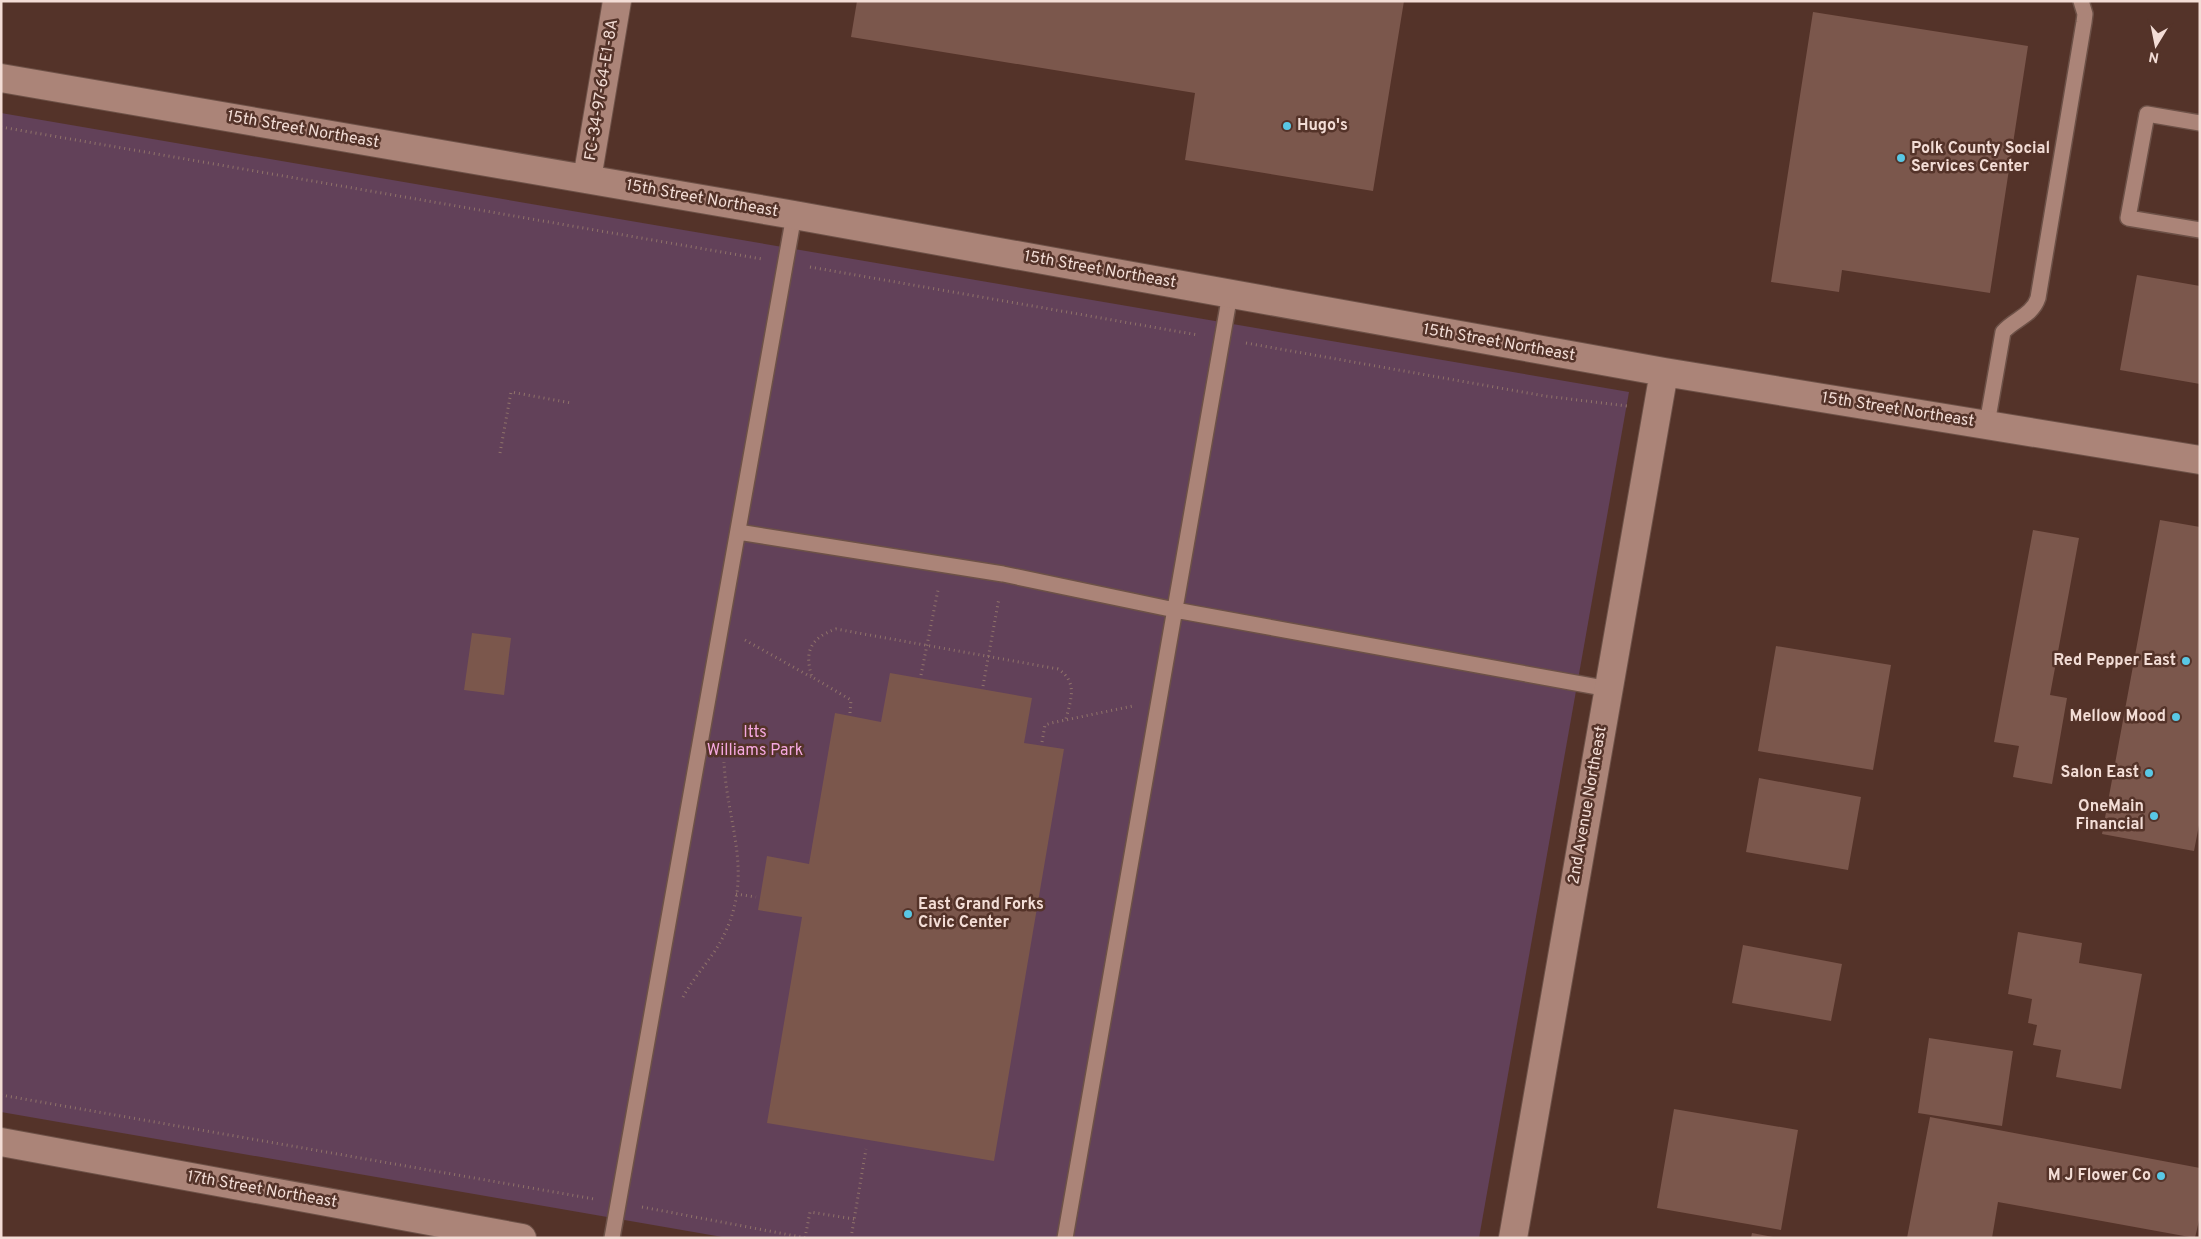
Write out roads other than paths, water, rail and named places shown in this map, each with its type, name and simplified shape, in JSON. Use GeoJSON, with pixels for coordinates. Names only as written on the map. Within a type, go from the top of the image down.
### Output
{"type":"FeatureCollection","features":[{"type":"Feature","properties":{"kind":"street","name":"FC-34-97-64-E1-8A"},"geometry":{"type":"LineString","coordinates":[[587,180],[616,1]]}},
{"type":"Feature","properties":{"kind":"street","name":"15th Street Northeast"},"geometry":{"type":"LineString","coordinates":[[1,78],[794,215],[1664,372],[2200,460]]}},
{"type":"Feature","properties":{"kind":"street","name":"2nd Avenue Northeast"},"geometry":{"type":"LineString","coordinates":[[1513,1238],[1664,372]]}},
{"type":"Feature","properties":{"kind":"street","name":"17th Street Northeast"},"geometry":{"type":"LineString","coordinates":[[1,1142],[522,1238]]}},
{"type":"Feature","properties":{"kind":"lane"},"geometry":{"type":"LineString","coordinates":[[1987,424],[2003,332],[2013,322],[2032,310],[2038,298],[2084,22],[2085,14],[2081,1]]}},
{"type":"Feature","properties":{"kind":"lane"},"geometry":{"type":"LineString","coordinates":[[2200,123],[2147,114],[2128,218],[2200,230]]}},
{"type":"Feature","properties":{"kind":"lane"},"geometry":{"type":"LineString","coordinates":[[612,1238],[794,215]]}},
{"type":"Feature","properties":{"kind":"lane"},"geometry":{"type":"LineString","coordinates":[[1065,1238],[1230,294]]}},
{"type":"Feature","properties":{"kind":"lane"},"geometry":{"type":"LineString","coordinates":[[738,532],[1003,574],[1174,610],[1609,689]]}},
{"type":"Feature","properties":{"kind":"place","name":"Hugo's"},"geometry":{"type":"Point","coordinates":[1287,126]}},
{"type":"Feature","properties":{"kind":"place","name":"Polk County Social Services Center"},"geometry":{"type":"Point","coordinates":[1901,158]}},
{"type":"Feature","properties":{"kind":"place","name":"Red Pepper East"},"geometry":{"type":"Point","coordinates":[2186,661]}},
{"type":"Feature","properties":{"kind":"place","name":"Mellow Mood"},"geometry":{"type":"Point","coordinates":[2176,717]}},
{"type":"Feature","properties":{"kind":"place","name":"Salon East"},"geometry":{"type":"Point","coordinates":[2149,773]}},
{"type":"Feature","properties":{"kind":"place","name":"OneMain Financial"},"geometry":{"type":"Point","coordinates":[2154,816]}},
{"type":"Feature","properties":{"kind":"place","name":"East Grand Forks Civic Center"},"geometry":{"type":"Point","coordinates":[908,914]}},
{"type":"Feature","properties":{"kind":"place","name":"M J Flower Co"},"geometry":{"type":"Point","coordinates":[2161,1176]}},
{"type":"Feature","properties":{"kind":"park label","name":"Itts Williams Park"},"geometry":{"type":"Point","coordinates":[755,742]}}]}
